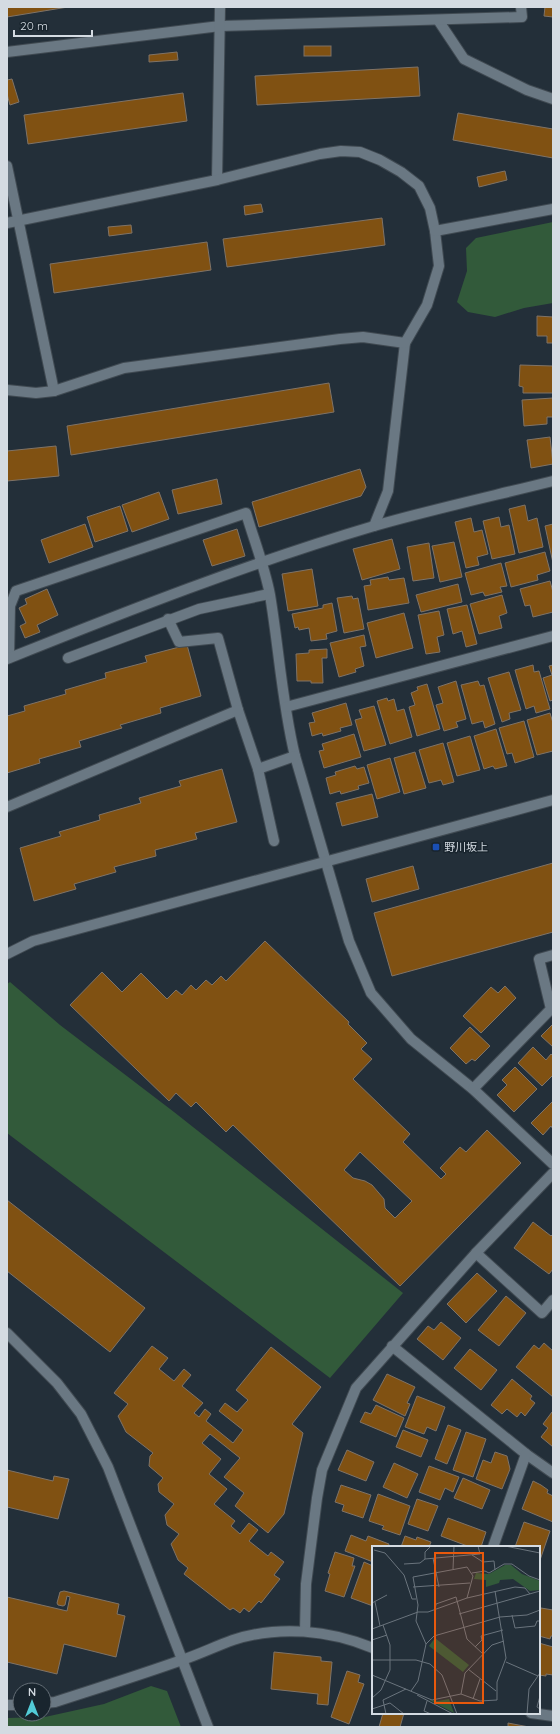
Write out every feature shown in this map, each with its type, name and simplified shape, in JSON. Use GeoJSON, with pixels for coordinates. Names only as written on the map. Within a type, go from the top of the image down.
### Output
{"type":"FeatureCollection","features":[{"type":"Feature","properties":{"kind":"street"},"geometry":{"type":"LineString","coordinates":[[217,180],[220,7]]}},
{"type":"Feature","properties":{"kind":"street"},"geometry":{"type":"LineString","coordinates":[[7,52],[220,26],[522,17],[521,7]]}},
{"type":"Feature","properties":{"kind":"street"},"geometry":{"type":"LineString","coordinates":[[438,20],[464,59],[527,90],[553,99]]}},
{"type":"Feature","properties":{"kind":"street"},"geometry":{"type":"LineString","coordinates":[[7,224],[217,180],[320,154],[341,151],[360,152],[380,160],[401,172],[418,186],[430,208],[435,231],[439,266],[427,305],[405,343],[388,491],[374,526]]}},
{"type":"Feature","properties":{"kind":"street"},"geometry":{"type":"LineString","coordinates":[[7,166],[54,391]]}},
{"type":"Feature","properties":{"kind":"street"},"geometry":{"type":"LineString","coordinates":[[435,231],[553,209]]}},
{"type":"Feature","properties":{"kind":"street"},"geometry":{"type":"LineString","coordinates":[[7,390],[36,392],[54,391],[124,368],[362,337],[405,343]]}},
{"type":"Feature","properties":{"kind":"street"},"geometry":{"type":"LineString","coordinates":[[553,481],[374,526],[261,563],[8,659],[10,606],[16,591],[246,513],[261,563],[270,594],[288,728],[294,756],[349,942],[371,993],[412,1039],[473,1088],[553,1164]]}},
{"type":"Feature","properties":{"kind":"street"},"geometry":{"type":"LineString","coordinates":[[68,658],[168,619],[199,609],[270,594]]}},
{"type":"Feature","properties":{"kind":"street"},"geometry":{"type":"LineString","coordinates":[[168,619],[179,642],[218,638],[238,710],[258,769],[274,841]]}},
{"type":"Feature","properties":{"kind":"street"},"geometry":{"type":"LineString","coordinates":[[286,707],[553,636]]}},
{"type":"Feature","properties":{"kind":"street"},"geometry":{"type":"LineString","coordinates":[[7,807],[238,710]]}},
{"type":"Feature","properties":{"kind":"street"},"geometry":{"type":"LineString","coordinates":[[258,769],[294,756]]}},
{"type":"Feature","properties":{"kind":"street"},"geometry":{"type":"LineString","coordinates":[[7,954],[33,942],[553,800]]}},
{"type":"Feature","properties":{"kind":"street"},"geometry":{"type":"LineString","coordinates":[[473,1088],[551,1009],[539,959],[553,955]]}},
{"type":"Feature","properties":{"kind":"street"},"geometry":{"type":"LineString","coordinates":[[305,1631],[306,1584],[322,1470],[356,1388],[476,1253],[553,1173]]}},
{"type":"Feature","properties":{"kind":"street"},"geometry":{"type":"LineString","coordinates":[[476,1253],[542,1313],[553,1300]]}},
{"type":"Feature","properties":{"kind":"street"},"geometry":{"type":"LineString","coordinates":[[7,1333],[57,1383],[81,1414],[108,1467],[208,1727]]}},
{"type":"Feature","properties":{"kind":"street"},"geometry":{"type":"LineString","coordinates":[[392,1346],[526,1454],[553,1473]]}},
{"type":"Feature","properties":{"kind":"street"},"geometry":{"type":"LineString","coordinates":[[493,1546],[526,1454]]}},
{"type":"Feature","properties":{"kind":"street"},"geometry":{"type":"LineString","coordinates":[[52,1702],[183,1660],[234,1640],[275,1631],[305,1631],[353,1639],[372,1648]]}},
{"type":"Feature","properties":{"kind":"street"},"geometry":{"type":"LineString","coordinates":[[538,1714],[553,1716]]}},
{"type":"Feature","properties":{"kind":"green space"},"geometry":{"type":"Polygon","coordinates":[[[553,222],[553,303],[524,308],[495,317],[468,312],[457,302],[467,271],[466,248],[476,238],[553,222]]]}},
{"type":"Feature","properties":{"kind":"green space"},"geometry":{"type":"Polygon","coordinates":[[[10,982],[60,1025],[174,1112],[403,1293],[330,1378],[7,1133],[7,984],[10,982]]]}},
{"type":"Feature","properties":{"kind":"green space"},"geometry":{"type":"Polygon","coordinates":[[[151,1686],[167,1691],[181,1727],[7,1727],[7,1718],[12,1718],[12,1722],[52,1722],[52,1715],[104,1704],[151,1686]]]}},
{"type":"Feature","properties":{"kind":"building"},"geometry":{"type":"Polygon","coordinates":[[[7,7],[68,7],[7,17],[7,7]]]}},
{"type":"Feature","properties":{"kind":"building"},"geometry":{"type":"Polygon","coordinates":[[[545,7],[553,7],[553,17],[544,16],[545,7]]]}},
{"type":"Feature","properties":{"kind":"building"},"geometry":{"type":"Polygon","coordinates":[[[304,46],[331,46],[331,56],[304,56],[304,46]]]}},
{"type":"Feature","properties":{"kind":"building"},"geometry":{"type":"Polygon","coordinates":[[[177,52],[178,60],[149,62],[149,55],[177,52]]]}},
{"type":"Feature","properties":{"kind":"building"},"geometry":{"type":"Polygon","coordinates":[[[418,67],[420,96],[257,105],[255,76],[418,67]]]}},
{"type":"Feature","properties":{"kind":"building"},"geometry":{"type":"Polygon","coordinates":[[[12,79],[19,102],[10,105],[7,94],[7,80],[12,79]]]}},
{"type":"Feature","properties":{"kind":"building"},"geometry":{"type":"Polygon","coordinates":[[[183,93],[187,121],[28,144],[24,115],[183,93]]]}},
{"type":"Feature","properties":{"kind":"building"},"geometry":{"type":"Polygon","coordinates":[[[458,113],[553,129],[553,158],[453,140],[458,113]]]}},
{"type":"Feature","properties":{"kind":"building"},"geometry":{"type":"Polygon","coordinates":[[[505,171],[507,180],[479,187],[477,177],[505,171]]]}},
{"type":"Feature","properties":{"kind":"building"},"geometry":{"type":"Polygon","coordinates":[[[261,204],[263,212],[245,215],[244,206],[261,204]]]}},
{"type":"Feature","properties":{"kind":"building"},"geometry":{"type":"Polygon","coordinates":[[[382,218],[385,245],[227,267],[223,239],[382,218]]]}},
{"type":"Feature","properties":{"kind":"building"},"geometry":{"type":"Polygon","coordinates":[[[131,225],[132,233],[109,236],[108,227],[131,225]]]}},
{"type":"Feature","properties":{"kind":"building"},"geometry":{"type":"Polygon","coordinates":[[[207,242],[211,270],[54,293],[50,264],[207,242]]]}},
{"type":"Feature","properties":{"kind":"building"},"geometry":{"type":"Polygon","coordinates":[[[537,316],[553,317],[553,343],[547,343],[547,336],[537,336],[537,316]]]}},
{"type":"Feature","properties":{"kind":"building"},"geometry":{"type":"Polygon","coordinates":[[[520,365],[553,366],[553,393],[523,393],[523,387],[519,386],[520,365]]]}},
{"type":"Feature","properties":{"kind":"building"},"geometry":{"type":"Polygon","coordinates":[[[329,383],[334,412],[71,455],[67,426],[329,383]]]}},
{"type":"Feature","properties":{"kind":"building"},"geometry":{"type":"Polygon","coordinates":[[[553,398],[553,417],[547,417],[547,424],[524,426],[522,400],[553,398]]]}},
{"type":"Feature","properties":{"kind":"building"},"geometry":{"type":"Polygon","coordinates":[[[550,437],[553,464],[531,468],[527,440],[550,437]]]}},
{"type":"Feature","properties":{"kind":"building"},"geometry":{"type":"Polygon","coordinates":[[[56,446],[59,476],[7,481],[7,451],[56,446]]]}},
{"type":"Feature","properties":{"kind":"building"},"geometry":{"type":"Polygon","coordinates":[[[360,469],[366,487],[361,496],[259,527],[252,502],[360,469]]]}},
{"type":"Feature","properties":{"kind":"building"},"geometry":{"type":"Polygon","coordinates":[[[217,479],[222,504],[178,514],[172,490],[217,479]]]}},
{"type":"Feature","properties":{"kind":"building"},"geometry":{"type":"Polygon","coordinates":[[[159,492],[169,519],[132,532],[122,505],[159,492]]]}},
{"type":"Feature","properties":{"kind":"building"},"geometry":{"type":"Polygon","coordinates":[[[525,505],[528,521],[537,518],[543,547],[519,553],[509,509],[525,505]]]}},
{"type":"Feature","properties":{"kind":"building"},"geometry":{"type":"Polygon","coordinates":[[[120,506],[128,531],[95,542],[87,517],[120,506]]]}},
{"type":"Feature","properties":{"kind":"building"},"geometry":{"type":"Polygon","coordinates":[[[499,517],[501,527],[509,525],[515,554],[492,559],[483,521],[499,517]]]}},
{"type":"Feature","properties":{"kind":"building"},"geometry":{"type":"Polygon","coordinates":[[[471,518],[474,532],[482,530],[488,554],[477,557],[479,565],[466,568],[455,522],[471,518]]]}},
{"type":"Feature","properties":{"kind":"building"},"geometry":{"type":"Polygon","coordinates":[[[85,524],[93,547],[49,563],[41,540],[85,524]]]}},
{"type":"Feature","properties":{"kind":"building"},"geometry":{"type":"Polygon","coordinates":[[[553,524],[553,563],[545,526],[553,524]]]}},
{"type":"Feature","properties":{"kind":"building"},"geometry":{"type":"Polygon","coordinates":[[[237,529],[245,556],[212,566],[203,540],[237,529]]]}},
{"type":"Feature","properties":{"kind":"building"},"geometry":{"type":"Polygon","coordinates":[[[392,539],[400,569],[362,580],[353,549],[392,539]]]}},
{"type":"Feature","properties":{"kind":"building"},"geometry":{"type":"Polygon","coordinates":[[[454,542],[462,577],[440,582],[432,546],[454,542]]]}},
{"type":"Feature","properties":{"kind":"building"},"geometry":{"type":"Polygon","coordinates":[[[429,543],[434,578],[413,581],[407,547],[429,543]]]}},
{"type":"Feature","properties":{"kind":"building"},"geometry":{"type":"Polygon","coordinates":[[[545,552],[550,571],[537,575],[538,580],[511,587],[505,563],[545,552]]]}},
{"type":"Feature","properties":{"kind":"building"},"geometry":{"type":"Polygon","coordinates":[[[501,563],[507,586],[500,587],[502,592],[485,596],[483,592],[471,595],[465,573],[501,563]]]}},
{"type":"Feature","properties":{"kind":"building"},"geometry":{"type":"Polygon","coordinates":[[[312,569],[318,606],[288,611],[282,574],[312,569]]]}},
{"type":"Feature","properties":{"kind":"building"},"geometry":{"type":"Polygon","coordinates":[[[388,577],[389,580],[404,578],[409,603],[368,610],[364,586],[371,585],[370,580],[388,577]]]}},
{"type":"Feature","properties":{"kind":"building"},"geometry":{"type":"Polygon","coordinates":[[[550,581],[553,592],[553,612],[533,617],[530,605],[525,606],[520,589],[550,581]]]}},
{"type":"Feature","properties":{"kind":"building"},"geometry":{"type":"Polygon","coordinates":[[[458,584],[462,602],[421,612],[416,595],[458,584]]]}},
{"type":"Feature","properties":{"kind":"building"},"geometry":{"type":"Polygon","coordinates":[[[47,589],[58,615],[37,625],[40,632],[25,638],[20,626],[26,623],[19,608],[27,604],[25,599],[47,589]]]}},
{"type":"Feature","properties":{"kind":"building"},"geometry":{"type":"Polygon","coordinates":[[[502,595],[507,613],[499,616],[502,628],[479,634],[470,604],[502,595]]]}},
{"type":"Feature","properties":{"kind":"building"},"geometry":{"type":"Polygon","coordinates":[[[352,596],[353,599],[358,598],[364,629],[344,633],[337,598],[352,596]]]}},
{"type":"Feature","properties":{"kind":"building"},"geometry":{"type":"Polygon","coordinates":[[[332,603],[337,631],[326,634],[327,639],[311,641],[309,628],[299,630],[298,627],[295,628],[292,614],[323,608],[323,605],[332,603]]]}},
{"type":"Feature","properties":{"kind":"building"},"geometry":{"type":"Polygon","coordinates":[[[467,605],[477,644],[466,647],[462,631],[453,634],[447,609],[467,605]]]}},
{"type":"Feature","properties":{"kind":"building"},"geometry":{"type":"Polygon","coordinates":[[[439,611],[444,635],[437,637],[440,652],[426,654],[418,615],[439,611]]]}},
{"type":"Feature","properties":{"kind":"building"},"geometry":{"type":"Polygon","coordinates":[[[404,613],[413,648],[376,658],[367,623],[404,613]]]}},
{"type":"Feature","properties":{"kind":"building"},"geometry":{"type":"Polygon","coordinates":[[[364,635],[366,646],[360,647],[364,666],[355,669],[356,672],[339,677],[330,643],[364,635]]]}},
{"type":"Feature","properties":{"kind":"building"},"geometry":{"type":"Polygon","coordinates":[[[187,645],[201,696],[160,708],[161,713],[120,725],[122,728],[79,741],[81,747],[39,759],[40,763],[7,773],[7,716],[25,711],[24,706],[66,694],[65,690],[106,678],[105,673],[147,662],[145,656],[187,645]]]}},
{"type":"Feature","properties":{"kind":"building"},"geometry":{"type":"Polygon","coordinates":[[[327,649],[327,658],[322,658],[323,683],[297,681],[296,654],[309,653],[309,650],[327,649]]]}},
{"type":"Feature","properties":{"kind":"building"},"geometry":{"type":"Polygon","coordinates":[[[533,665],[534,672],[539,671],[550,709],[536,713],[534,706],[526,709],[515,670],[533,665]]]}},
{"type":"Feature","properties":{"kind":"building"},"geometry":{"type":"Polygon","coordinates":[[[553,665],[553,700],[550,701],[543,678],[552,675],[549,666],[553,665]]]}},
{"type":"Feature","properties":{"kind":"building"},"geometry":{"type":"Polygon","coordinates":[[[509,672],[521,710],[509,713],[510,719],[502,722],[488,678],[509,672]]]}},
{"type":"Feature","properties":{"kind":"building"},"geometry":{"type":"Polygon","coordinates":[[[456,681],[466,719],[456,722],[458,727],[444,731],[436,705],[443,703],[438,687],[456,681]]]}},
{"type":"Feature","properties":{"kind":"building"},"geometry":{"type":"Polygon","coordinates":[[[478,681],[480,686],[484,685],[495,724],[485,728],[483,721],[472,724],[461,685],[478,681]]]}},
{"type":"Feature","properties":{"kind":"building"},"geometry":{"type":"Polygon","coordinates":[[[427,684],[440,729],[417,736],[409,707],[415,705],[411,693],[418,690],[417,687],[427,684]]]}},
{"type":"Feature","properties":{"kind":"building"},"geometry":{"type":"Polygon","coordinates":[[[387,698],[388,701],[394,699],[397,711],[404,709],[412,737],[390,744],[377,701],[387,698]]]}},
{"type":"Feature","properties":{"kind":"building"},"geometry":{"type":"Polygon","coordinates":[[[346,703],[352,725],[340,728],[341,731],[323,736],[322,733],[312,736],[309,723],[315,722],[312,713],[346,703]]]}},
{"type":"Feature","properties":{"kind":"building"},"geometry":{"type":"Polygon","coordinates":[[[374,706],[386,745],[364,751],[355,720],[362,718],[359,710],[374,706]]]}},
{"type":"Feature","properties":{"kind":"building"},"geometry":{"type":"Polygon","coordinates":[[[550,713],[553,723],[553,751],[537,755],[527,720],[550,713]]]}},
{"type":"Feature","properties":{"kind":"building"},"geometry":{"type":"Polygon","coordinates":[[[524,721],[534,757],[515,763],[512,753],[507,754],[499,728],[524,721]]]}},
{"type":"Feature","properties":{"kind":"building"},"geometry":{"type":"Polygon","coordinates":[[[496,729],[507,766],[495,769],[493,766],[484,769],[474,736],[496,729]]]}},
{"type":"Feature","properties":{"kind":"building"},"geometry":{"type":"Polygon","coordinates":[[[354,734],[361,757],[324,768],[319,751],[324,750],[322,744],[354,734]]]}},
{"type":"Feature","properties":{"kind":"building"},"geometry":{"type":"Polygon","coordinates":[[[470,736],[480,770],[457,776],[447,743],[470,736]]]}},
{"type":"Feature","properties":{"kind":"building"},"geometry":{"type":"Polygon","coordinates":[[[443,743],[454,782],[443,785],[441,780],[429,783],[419,750],[443,743]]]}},
{"type":"Feature","properties":{"kind":"building"},"geometry":{"type":"Polygon","coordinates":[[[415,752],[426,788],[404,794],[394,758],[415,752]]]}},
{"type":"Feature","properties":{"kind":"building"},"geometry":{"type":"Polygon","coordinates":[[[390,758],[400,792],[377,799],[367,765],[390,758]]]}},
{"type":"Feature","properties":{"kind":"building"},"geometry":{"type":"Polygon","coordinates":[[[355,766],[357,769],[364,767],[369,783],[358,786],[359,789],[341,794],[340,791],[330,794],[326,778],[336,775],[335,772],[355,766]]]}},
{"type":"Feature","properties":{"kind":"building"},"geometry":{"type":"Polygon","coordinates":[[[222,769],[237,822],[195,833],[197,839],[155,850],[156,856],[114,867],[116,872],[74,884],[76,889],[34,901],[20,848],[61,836],[59,832],[100,820],[99,815],[141,803],[139,798],[181,786],[179,781],[222,769]]]}},
{"type":"Feature","properties":{"kind":"building"},"geometry":{"type":"Polygon","coordinates":[[[372,794],[378,817],[342,826],[336,803],[372,794]]]}},
{"type":"Feature","properties":{"kind":"building"},"geometry":{"type":"Polygon","coordinates":[[[553,863],[553,932],[392,976],[374,913],[553,863]]]}},
{"type":"Feature","properties":{"kind":"building"},"geometry":{"type":"Polygon","coordinates":[[[413,866],[419,889],[372,902],[366,879],[413,866]]]}},
{"type":"Feature","properties":{"kind":"building"},"geometry":{"type":"Polygon","coordinates":[[[265,941],[349,1022],[348,1024],[367,1043],[361,1049],[372,1059],[353,1079],[410,1134],[403,1142],[441,1179],[446,1174],[440,1168],[460,1147],[466,1152],[487,1130],[521,1163],[400,1286],[233,1125],[226,1132],[196,1102],[191,1107],[176,1093],[169,1101],[70,1005],[102,972],[122,992],[141,973],[167,999],[176,990],[182,995],[191,985],[196,990],[206,980],[212,985],[221,976],[226,981],[265,941]],[[360,1152],[344,1170],[353,1178],[365,1181],[372,1185],[384,1199],[385,1208],[395,1218],[412,1201],[360,1152]]]}},
{"type":"Feature","properties":{"kind":"building"},"geometry":{"type":"Polygon","coordinates":[[[505,986],[516,998],[481,1033],[463,1016],[491,987],[498,993],[505,986]]]}},
{"type":"Feature","properties":{"kind":"building"},"geometry":{"type":"Polygon","coordinates":[[[553,1024],[553,1047],[541,1036],[553,1024]]]}},
{"type":"Feature","properties":{"kind":"building"},"geometry":{"type":"Polygon","coordinates":[[[470,1027],[490,1046],[475,1061],[472,1059],[466,1064],[450,1048],[470,1027]]]}},
{"type":"Feature","properties":{"kind":"building"},"geometry":{"type":"Polygon","coordinates":[[[533,1047],[546,1060],[551,1054],[553,1056],[553,1078],[552,1076],[542,1086],[518,1063],[533,1047]]]}},
{"type":"Feature","properties":{"kind":"building"},"geometry":{"type":"Polygon","coordinates":[[[515,1067],[537,1089],[514,1112],[497,1095],[507,1085],[502,1080],[515,1067]]]}},
{"type":"Feature","properties":{"kind":"building"},"geometry":{"type":"Polygon","coordinates":[[[553,1101],[553,1129],[551,1126],[543,1135],[531,1123],[553,1101]]]}},
{"type":"Feature","properties":{"kind":"building"},"geometry":{"type":"Polygon","coordinates":[[[7,1200],[145,1308],[110,1352],[7,1271],[7,1200]]]}},
{"type":"Feature","properties":{"kind":"building"},"geometry":{"type":"Polygon","coordinates":[[[533,1222],[551,1236],[553,1234],[553,1269],[549,1274],[514,1248],[533,1222]]]}},
{"type":"Feature","properties":{"kind":"building"},"geometry":{"type":"Polygon","coordinates":[[[477,1273],[497,1291],[466,1323],[447,1304],[477,1273]]]}},
{"type":"Feature","properties":{"kind":"building"},"geometry":{"type":"Polygon","coordinates":[[[506,1296],[526,1313],[499,1346],[478,1330],[506,1296]]]}},
{"type":"Feature","properties":{"kind":"building"},"geometry":{"type":"Polygon","coordinates":[[[441,1322],[461,1338],[443,1360],[417,1339],[428,1326],[434,1330],[441,1322]]]}},
{"type":"Feature","properties":{"kind":"building"},"geometry":{"type":"Polygon","coordinates":[[[544,1343],[553,1351],[553,1397],[516,1367],[534,1345],[539,1349],[544,1343]]]}},
{"type":"Feature","properties":{"kind":"building"},"geometry":{"type":"Polygon","coordinates":[[[152,1346],[168,1358],[159,1369],[174,1381],[184,1369],[191,1375],[182,1386],[203,1403],[194,1413],[199,1417],[205,1409],[211,1414],[206,1421],[233,1443],[243,1430],[219,1411],[225,1403],[237,1412],[248,1400],[236,1390],[271,1347],[321,1387],[292,1424],[303,1433],[284,1514],[268,1533],[235,1506],[244,1493],[224,1477],[240,1458],[210,1434],[202,1443],[221,1459],[209,1474],[227,1489],[214,1504],[235,1521],[231,1526],[240,1534],[249,1523],[258,1530],[249,1541],[268,1556],[271,1552],[284,1562],[274,1575],[280,1579],[261,1603],[259,1601],[249,1612],[244,1608],[240,1613],[233,1608],[230,1610],[184,1574],[188,1568],[178,1560],[171,1544],[179,1534],[167,1525],[165,1515],[174,1504],[159,1492],[158,1484],[163,1478],[149,1466],[150,1456],[153,1453],[126,1432],[118,1416],[128,1404],[114,1393],[152,1346]]]}},
{"type":"Feature","properties":{"kind":"building"},"geometry":{"type":"Polygon","coordinates":[[[470,1349],[497,1370],[481,1390],[454,1368],[470,1349]]]}},
{"type":"Feature","properties":{"kind":"building"},"geometry":{"type":"Polygon","coordinates":[[[387,1374],[415,1387],[407,1403],[410,1404],[405,1416],[373,1400],[387,1374]]]}},
{"type":"Feature","properties":{"kind":"building"},"geometry":{"type":"Polygon","coordinates":[[[512,1379],[532,1396],[530,1399],[535,1403],[525,1416],[521,1412],[517,1417],[507,1409],[502,1414],[491,1405],[512,1379]]]}},
{"type":"Feature","properties":{"kind":"building"},"geometry":{"type":"Polygon","coordinates":[[[417,1396],[445,1407],[436,1431],[427,1427],[424,1434],[405,1427],[417,1396]]]}},
{"type":"Feature","properties":{"kind":"building"},"geometry":{"type":"Polygon","coordinates":[[[376,1405],[404,1418],[396,1437],[360,1422],[365,1412],[371,1414],[376,1405]]]}},
{"type":"Feature","properties":{"kind":"building"},"geometry":{"type":"Polygon","coordinates":[[[552,1412],[553,1447],[541,1437],[548,1428],[543,1424],[552,1412]]]}},
{"type":"Feature","properties":{"kind":"building"},"geometry":{"type":"Polygon","coordinates":[[[448,1425],[461,1430],[447,1464],[435,1459],[448,1425]]]}},
{"type":"Feature","properties":{"kind":"building"},"geometry":{"type":"Polygon","coordinates":[[[403,1430],[428,1440],[421,1457],[396,1447],[403,1430]]]}},
{"type":"Feature","properties":{"kind":"building"},"geometry":{"type":"Polygon","coordinates":[[[466,1432],[486,1439],[473,1477],[453,1470],[466,1432]]]}},
{"type":"Feature","properties":{"kind":"building"},"geometry":{"type":"Polygon","coordinates":[[[347,1450],[374,1462],[366,1481],[338,1470],[347,1450]]]}},
{"type":"Feature","properties":{"kind":"building"},"geometry":{"type":"Polygon","coordinates":[[[495,1452],[507,1456],[510,1469],[502,1489],[476,1479],[483,1460],[491,1463],[495,1452]]]}},
{"type":"Feature","properties":{"kind":"building"},"geometry":{"type":"Polygon","coordinates":[[[394,1463],[418,1474],[407,1498],[383,1487],[394,1463]]]}},
{"type":"Feature","properties":{"kind":"building"},"geometry":{"type":"Polygon","coordinates":[[[429,1466],[459,1477],[453,1492],[445,1488],[440,1500],[419,1492],[429,1466]]]}},
{"type":"Feature","properties":{"kind":"building"},"geometry":{"type":"Polygon","coordinates":[[[7,1470],[53,1481],[54,1476],[69,1479],[58,1519],[7,1507],[7,1470]]]}},
{"type":"Feature","properties":{"kind":"building"},"geometry":{"type":"Polygon","coordinates":[[[463,1478],[490,1490],[482,1509],[454,1498],[463,1478]]]}},
{"type":"Feature","properties":{"kind":"building"},"geometry":{"type":"Polygon","coordinates":[[[533,1481],[548,1490],[547,1493],[553,1496],[553,1522],[522,1509],[533,1481]]]}},
{"type":"Feature","properties":{"kind":"building"},"geometry":{"type":"Polygon","coordinates":[[[341,1485],[371,1495],[363,1518],[342,1511],[344,1505],[335,1502],[341,1485]]]}},
{"type":"Feature","properties":{"kind":"building"},"geometry":{"type":"Polygon","coordinates":[[[378,1494],[410,1506],[400,1535],[382,1529],[384,1526],[369,1521],[378,1494]]]}},
{"type":"Feature","properties":{"kind":"building"},"geometry":{"type":"Polygon","coordinates":[[[417,1499],[438,1506],[428,1531],[408,1524],[417,1499]]]}},
{"type":"Feature","properties":{"kind":"building"},"geometry":{"type":"Polygon","coordinates":[[[448,1518],[486,1532],[481,1546],[467,1546],[441,1536],[448,1518]]]}},
{"type":"Feature","properties":{"kind":"building"},"geometry":{"type":"Polygon","coordinates":[[[524,1522],[550,1531],[540,1560],[540,1546],[515,1546],[524,1522]]]}},
{"type":"Feature","properties":{"kind":"building"},"geometry":{"type":"Polygon","coordinates":[[[351,1535],[366,1541],[368,1536],[389,1544],[388,1546],[372,1546],[372,1562],[345,1551],[351,1535]]]}},
{"type":"Feature","properties":{"kind":"building"},"geometry":{"type":"Polygon","coordinates":[[[405,1536],[416,1540],[417,1537],[431,1542],[429,1546],[401,1546],[405,1536]]]}},
{"type":"Feature","properties":{"kind":"building"},"geometry":{"type":"Polygon","coordinates":[[[335,1552],[354,1558],[352,1566],[355,1566],[344,1597],[325,1591],[330,1574],[328,1573],[335,1552]]]}},
{"type":"Feature","properties":{"kind":"building"},"geometry":{"type":"Polygon","coordinates":[[[364,1562],[372,1566],[372,1606],[351,1598],[364,1562]]]}},
{"type":"Feature","properties":{"kind":"building"},"geometry":{"type":"Polygon","coordinates":[[[64,1591],[119,1604],[117,1614],[125,1616],[116,1657],[64,1644],[57,1674],[7,1662],[7,1597],[67,1611],[70,1597],[67,1596],[65,1605],[63,1606],[58,1605],[57,1603],[60,1592],[64,1591]]]}},
{"type":"Feature","properties":{"kind":"building"},"geometry":{"type":"Polygon","coordinates":[[[541,1608],[553,1610],[553,1636],[551,1636],[550,1639],[540,1636],[541,1608]]]}},
{"type":"Feature","properties":{"kind":"building"},"geometry":{"type":"Polygon","coordinates":[[[540,1643],[553,1647],[553,1675],[546,1674],[546,1676],[540,1675],[540,1643]]]}},
{"type":"Feature","properties":{"kind":"building"},"geometry":{"type":"Polygon","coordinates":[[[274,1652],[321,1657],[321,1661],[332,1662],[328,1705],[317,1704],[318,1694],[271,1689],[274,1652]]]}},
{"type":"Feature","properties":{"kind":"building"},"geometry":{"type":"Polygon","coordinates":[[[347,1671],[360,1675],[358,1682],[364,1684],[349,1724],[331,1717],[347,1671]]]}},
{"type":"Feature","properties":{"kind":"building"},"geometry":{"type":"Polygon","coordinates":[[[383,1714],[404,1714],[400,1727],[379,1727],[383,1714]]]}},
{"type":"Feature","properties":{"kind":"building"},"geometry":{"type":"Polygon","coordinates":[[[508,1723],[529,1727],[508,1727],[508,1723]]]}},
{"type":"Feature","properties":{"kind":"place","name":"野川坂上"},"geometry":{"type":"Point","coordinates":[436,847]}}]}
